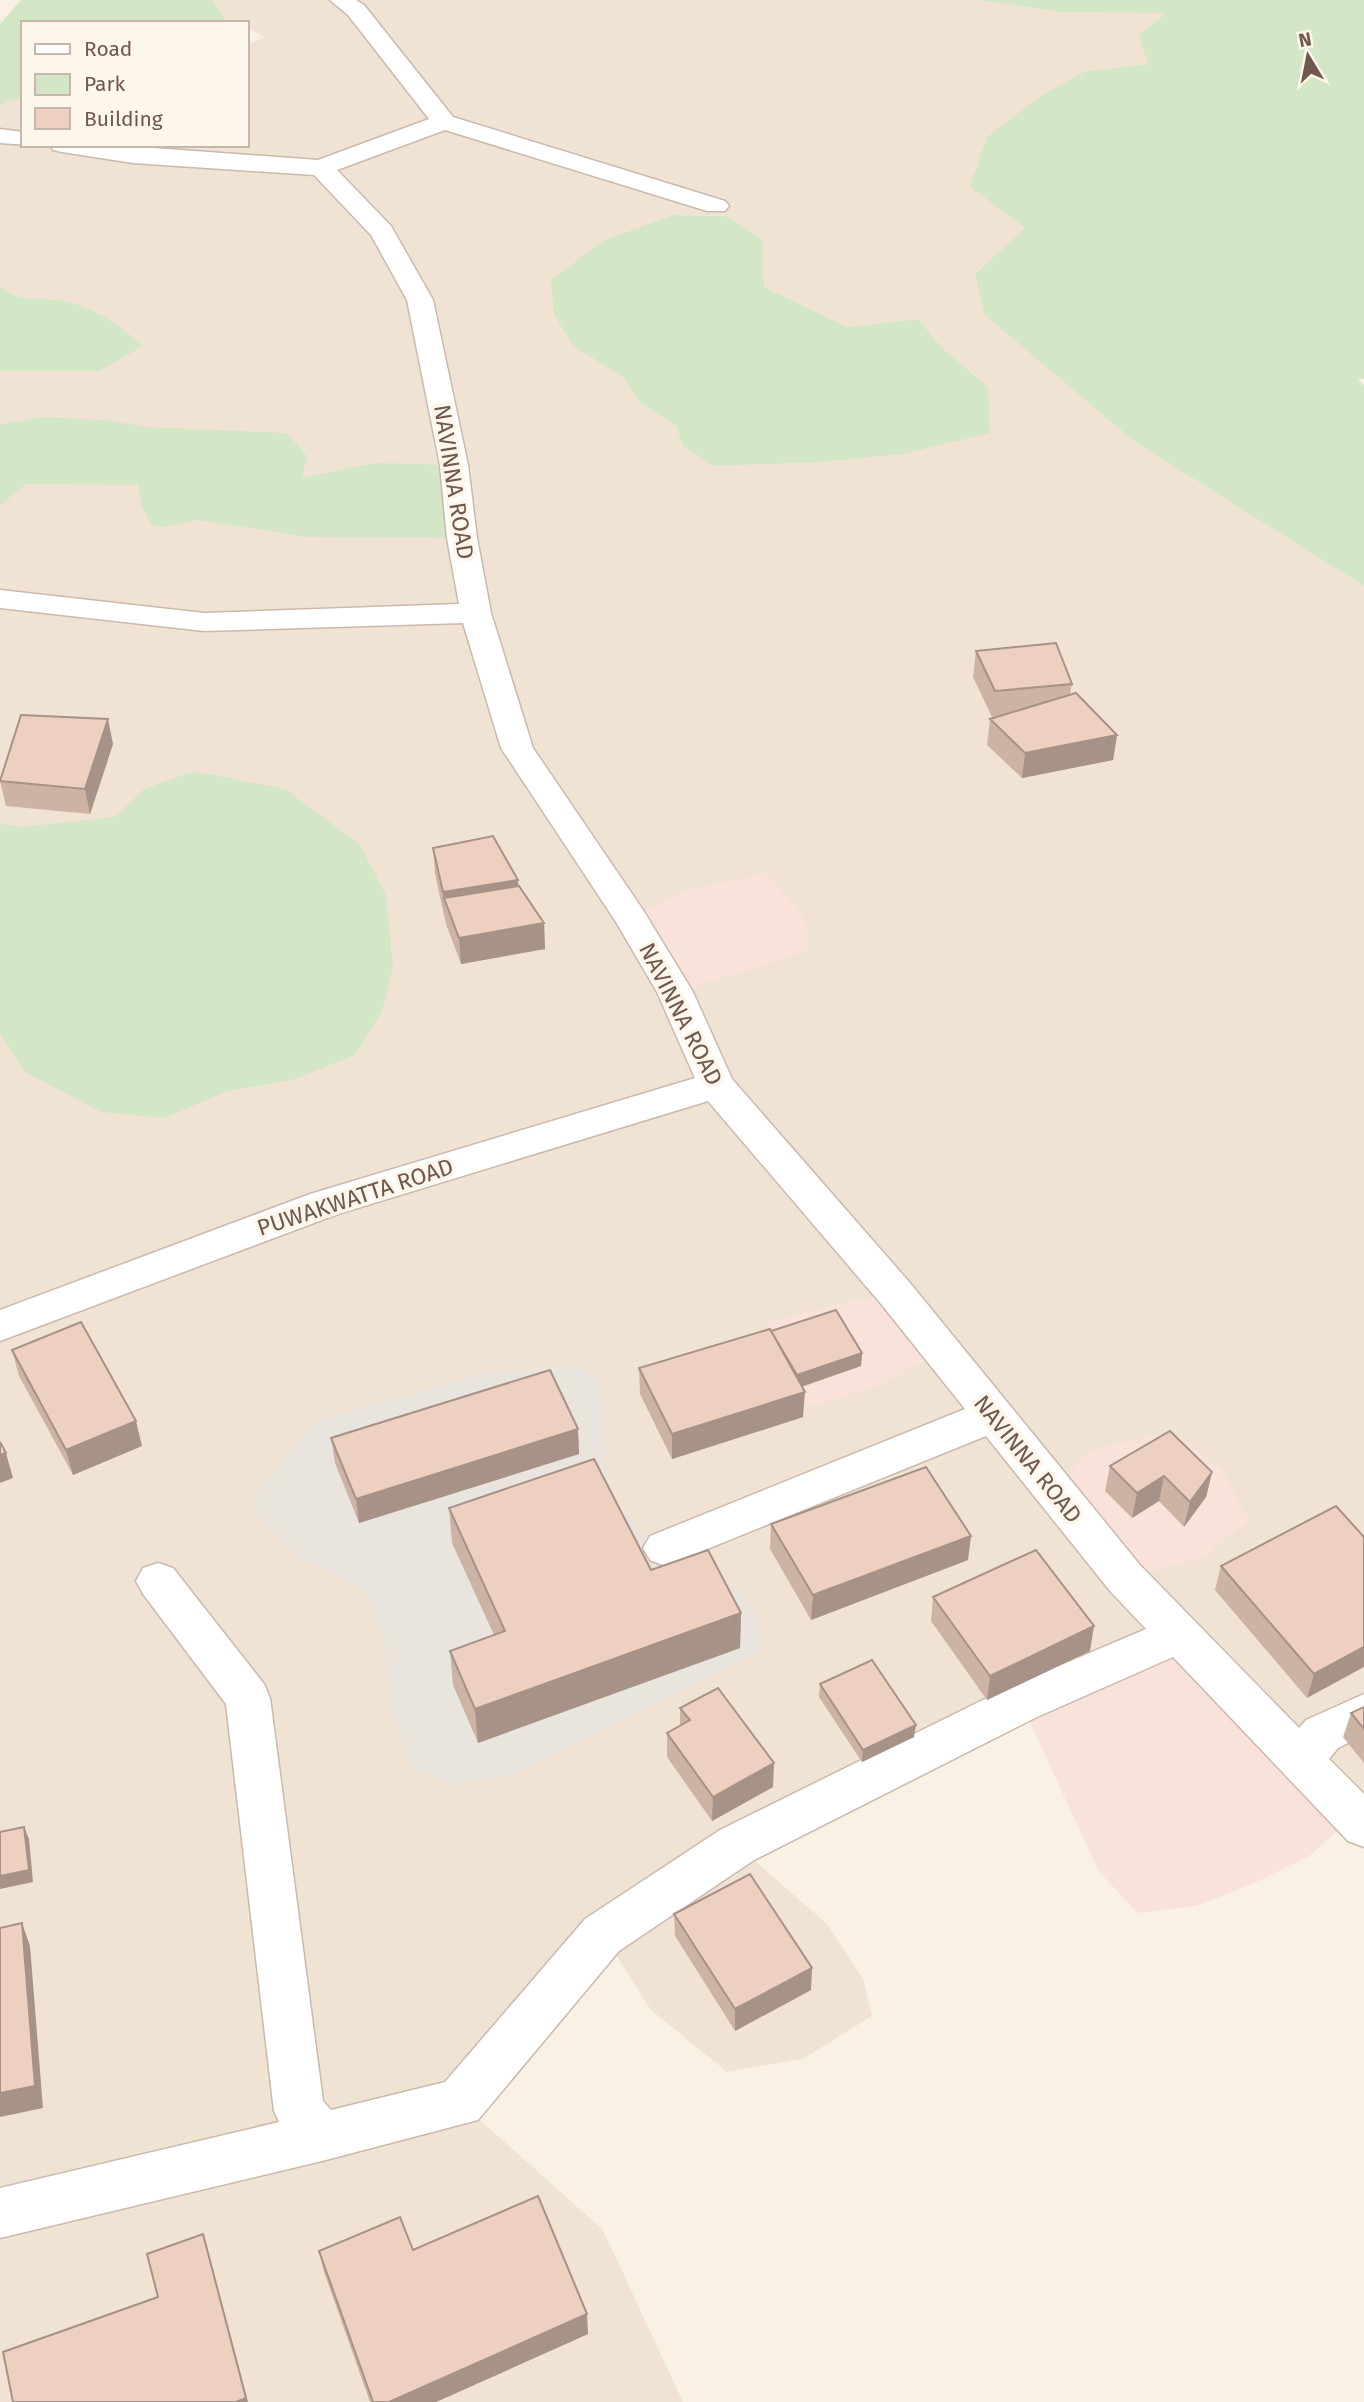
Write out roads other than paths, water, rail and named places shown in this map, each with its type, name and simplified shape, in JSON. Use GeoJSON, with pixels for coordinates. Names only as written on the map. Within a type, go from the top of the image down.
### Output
{"type":"FeatureCollection","features":[{"type":"Feature","properties":{"kind":"street"},"geometry":{"type":"LineString","coordinates":[[341,0],[356,10],[444,122],[716,206]]}},
{"type":"Feature","properties":{"kind":"street"},"geometry":{"type":"LineString","coordinates":[[75,147],[134,156],[321,168],[444,122]]}},
{"type":"Feature","properties":{"kind":"street"},"geometry":{"type":"LineString","coordinates":[[0,136],[21,139]]}},
{"type":"Feature","properties":{"kind":"street","name":"NAVINNA ROAD"},"geometry":{"type":"LineString","coordinates":[[321,168],[382,231],[420,300],[454,465],[462,538],[476,613],[517,748],[631,918],[675,992],[716,1085],[896,1294],[1125,1578],[1364,1826]]}},
{"type":"Feature","properties":{"kind":"street"},"geometry":{"type":"LineString","coordinates":[[0,599],[204,622],[476,613]]}},
{"type":"Feature","properties":{"kind":"street","name":"PUWAKWATTA ROAD"},"geometry":{"type":"LineString","coordinates":[[0,1326],[324,1204],[716,1085]]}},
{"type":"Feature","properties":{"kind":"street"},"geometry":{"type":"LineString","coordinates":[[665,1548],[992,1416]]}},
{"type":"Feature","properties":{"kind":"street"},"geometry":{"type":"LineString","coordinates":[[158,1581],[248,1699],[299,2111],[322,2137]]}},
{"type":"Feature","properties":{"kind":"street"},"geometry":{"type":"LineString","coordinates":[[0,2213],[460,2103],[602,1934],[737,1845],[1021,1703],[1181,1634]]}},
{"type":"Feature","properties":{"kind":"street"},"geometry":{"type":"LineString","coordinates":[[1301,1761],[1322,1734],[1364,1713]]}}]}
